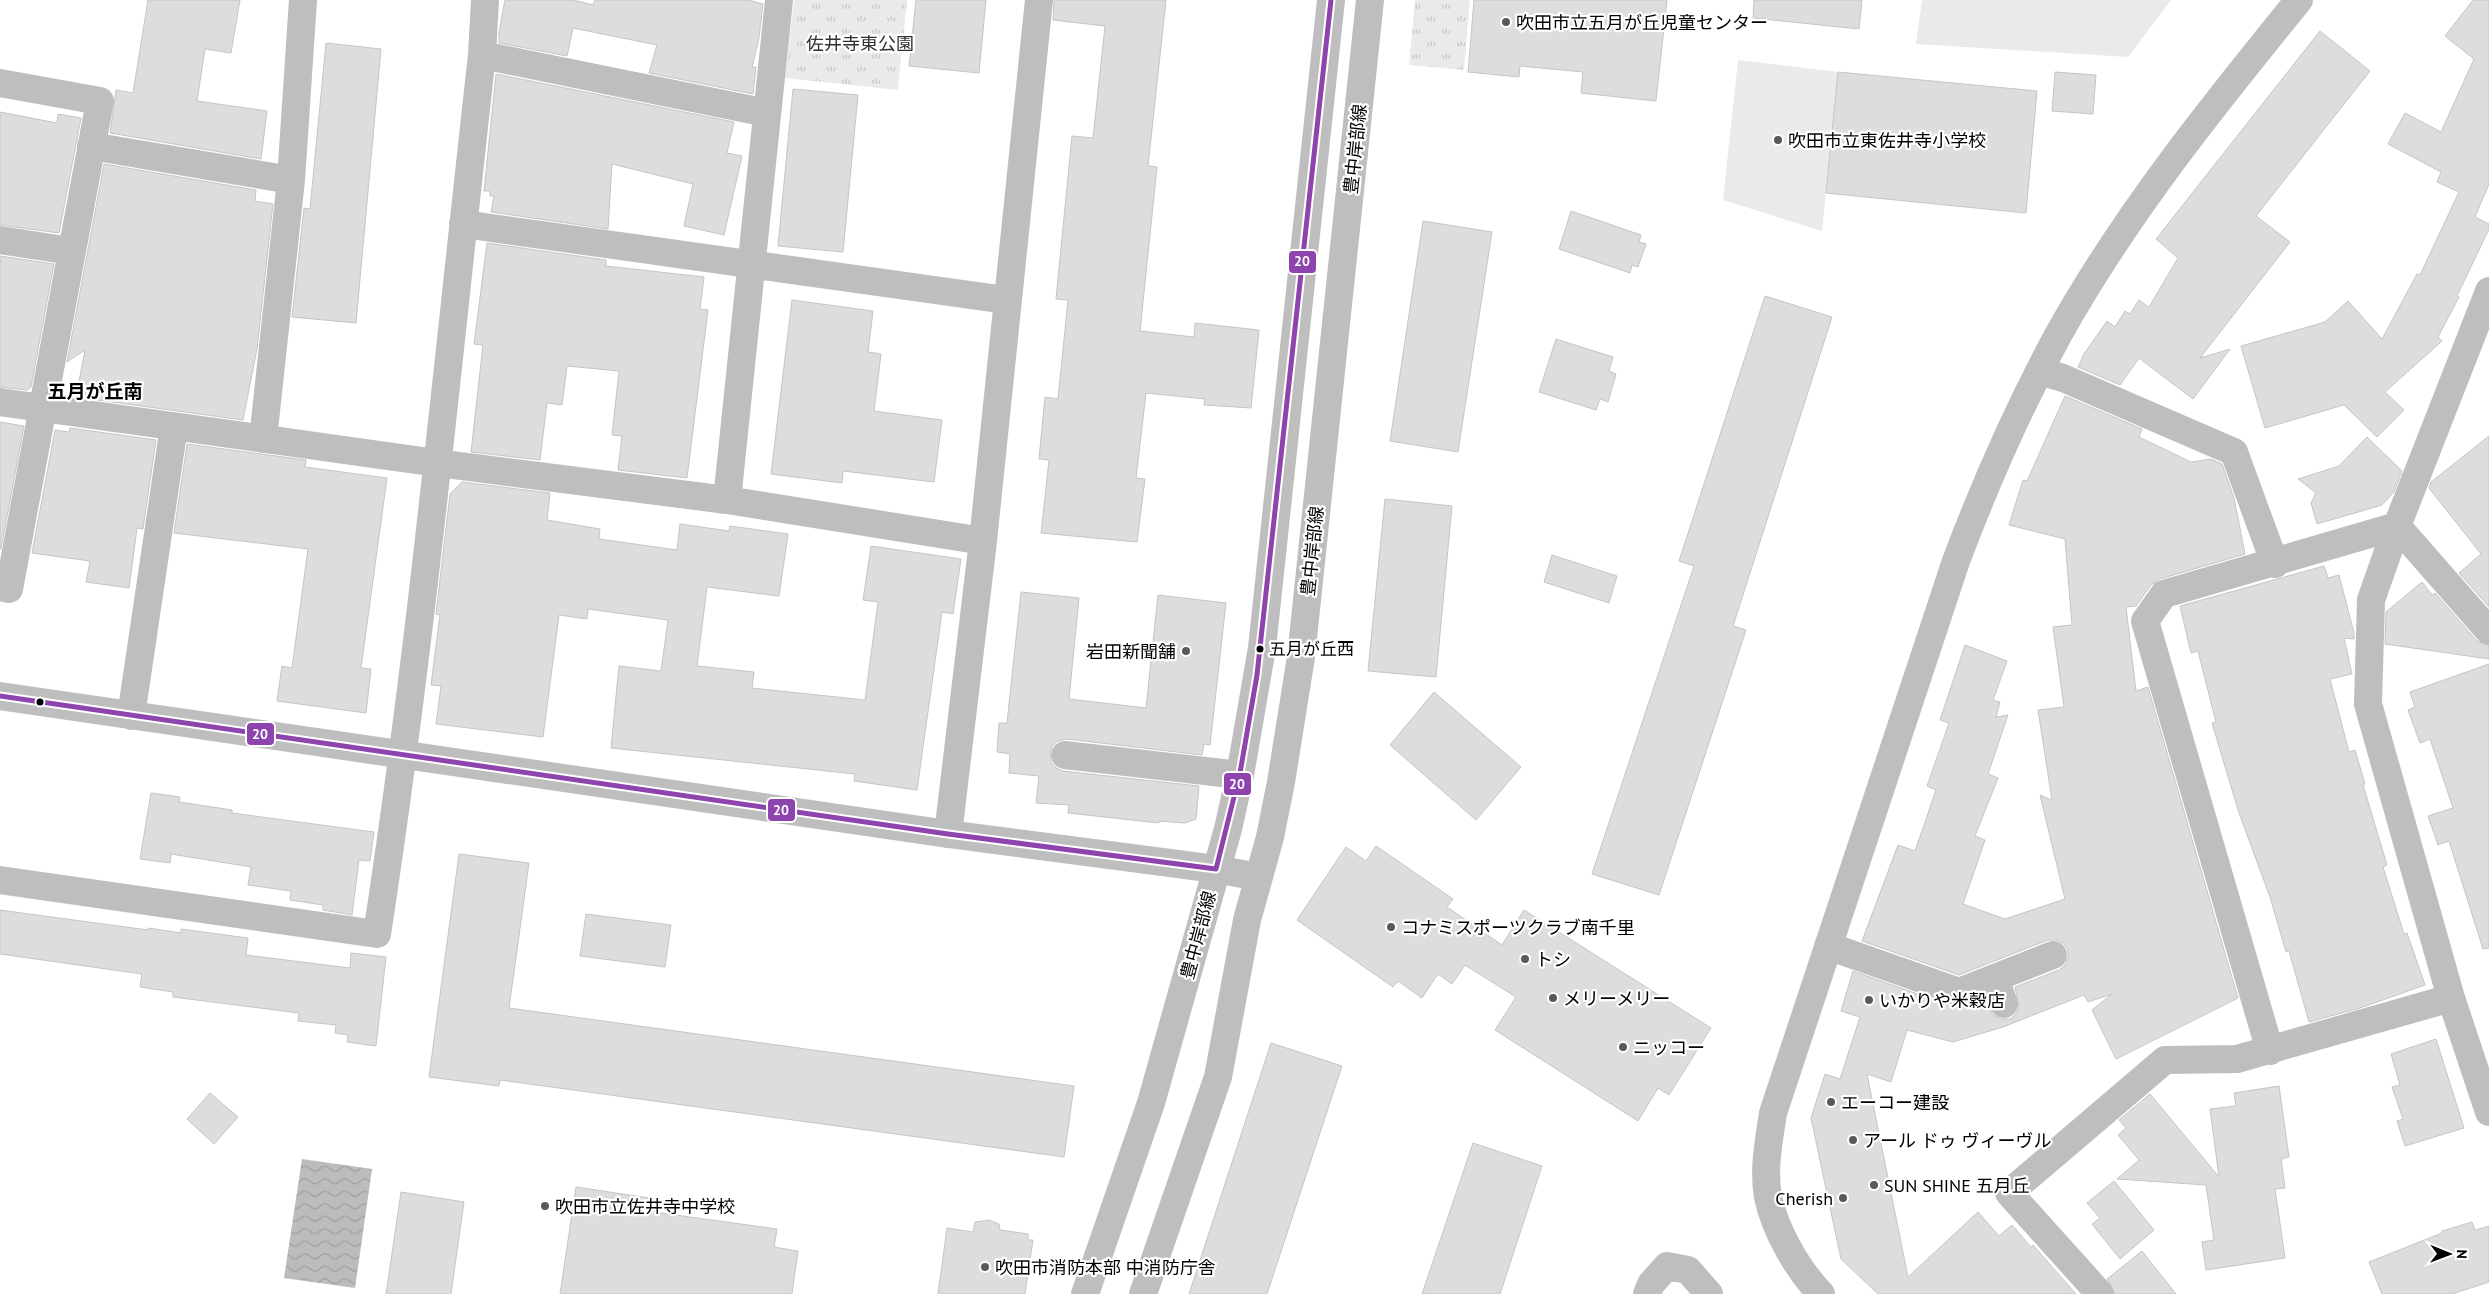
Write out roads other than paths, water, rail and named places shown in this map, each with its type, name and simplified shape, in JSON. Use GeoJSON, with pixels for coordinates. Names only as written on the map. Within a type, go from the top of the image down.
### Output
{"type":"FeatureCollection","features":[{"type":"Feature","properties":{"kind":"street"},"geometry":{"type":"LineString","coordinates":[[263,439],[291,180],[303,0]]}},
{"type":"Feature","properties":{"kind":"street"},"geometry":{"type":"LineString","coordinates":[[0,880],[377,934],[403,755],[437,463],[482,55],[485,0]]}},
{"type":"Feature","properties":{"kind":"street"},"geometry":{"type":"LineString","coordinates":[[727,500],[750,263],[779,0]]}},
{"type":"Feature","properties":{"kind":"street"},"geometry":{"type":"LineString","coordinates":[[948,834],[983,541],[1038,0]]}},
{"type":"Feature","properties":{"kind":"street","name":"豊中岸部線"},"geometry":{"type":"LineString","coordinates":[[1085,1294],[1150,1103],[1228,829],[1240,775],[1262,648],[1331,0]]}},
{"type":"Feature","properties":{"kind":"street","name":"豊中岸部線"},"geometry":{"type":"LineString","coordinates":[[1143,1294],[1218,1077],[1247,920],[1270,837],[1281,782],[1301,657],[1370,0]]}},
{"type":"Feature","properties":{"kind":"street"},"geometry":{"type":"LineString","coordinates":[[1821,1294],[1810,1282],[1785,1244],[1768,1197],[1766,1154],[1773,1113],[1956,561],[1989,475],[2058,335],[2118,240],[2184,144],[2299,0]]}},
{"type":"Feature","properties":{"kind":"street"},"geometry":{"type":"LineString","coordinates":[[482,55],[766,113]]}},
{"type":"Feature","properties":{"kind":"street"},"geometry":{"type":"LineString","coordinates":[[0,83],[100,101],[8,589],[0,588]]}},
{"type":"Feature","properties":{"kind":"street"},"geometry":{"type":"LineString","coordinates":[[91,146],[291,180]]}},
{"type":"Feature","properties":{"kind":"street"},"geometry":{"type":"LineString","coordinates":[[463,224],[1006,300]]}},
{"type":"Feature","properties":{"kind":"street"},"geometry":{"type":"LineString","coordinates":[[0,240],[71,251]]}},
{"type":"Feature","properties":{"kind":"street"},"geometry":{"type":"LineString","coordinates":[[2489,290],[2482,337],[2397,526],[2371,600],[2368,704],[2451,998],[2489,1112]]}},
{"type":"Feature","properties":{"kind":"street"},"geometry":{"type":"LineString","coordinates":[[2039,371],[2064,378],[2234,452],[2275,564]]}},
{"type":"Feature","properties":{"kind":"street"},"geometry":{"type":"LineString","coordinates":[[0,402],[437,463],[727,500],[983,541]]}},
{"type":"Feature","properties":{"kind":"street"},"geometry":{"type":"LineString","coordinates":[[131,716],[174,426]]}},
{"type":"Feature","properties":{"kind":"street"},"geometry":{"type":"LineString","coordinates":[[2270,1050],[2145,620],[2164,594],[2275,564],[2397,526]]}},
{"type":"Feature","properties":{"kind":"street"},"geometry":{"type":"LineString","coordinates":[[2397,526],[2489,631]]}},
{"type":"Feature","properties":{"kind":"street"},"geometry":{"type":"LineString","coordinates":[[0,696],[948,834],[1216,869],[1258,877]]}},
{"type":"Feature","properties":{"kind":"street"},"geometry":{"type":"LineString","coordinates":[[1065,755],[1240,775]]}},
{"type":"Feature","properties":{"kind":"street"},"geometry":{"type":"LineString","coordinates":[[1828,946],[1959,992],[2053,955]]}},
{"type":"Feature","properties":{"kind":"street"},"geometry":{"type":"LineString","coordinates":[[1995,978],[2004,1004]]}},
{"type":"Feature","properties":{"kind":"street"},"geometry":{"type":"LineString","coordinates":[[2100,1294],[2009,1193],[2165,1060],[2237,1059],[2451,998]]}},
{"type":"Feature","properties":{"kind":"street"},"geometry":{"type":"LineString","coordinates":[[1647,1294],[1651,1284],[1667,1266],[1688,1270],[1709,1294]]}},
{"type":"Feature","properties":{"kind":"water"},"geometry":{"type":"Polygon","coordinates":[[[302,1159],[372,1169],[355,1288],[284,1278],[302,1159]]]}},
{"type":"Feature","properties":{"kind":"place","name":"吹田市立五月が丘児童センター"},"geometry":{"type":"Point","coordinates":[1506,22]}},
{"type":"Feature","properties":{"kind":"place","name":"吹田市立東佐井寺小学校"},"geometry":{"type":"Point","coordinates":[1778,140]}},
{"type":"Feature","properties":{"kind":"place","name":"五月が丘西"},"geometry":{"type":"Point","coordinates":[1260,649]}},
{"type":"Feature","properties":{"kind":"place","name":"岩田新聞舗"},"geometry":{"type":"Point","coordinates":[1186,651]}},
{"type":"Feature","properties":{"kind":"place","name":"コナミスポーツクラブ南千里"},"geometry":{"type":"Point","coordinates":[1391,927]}},
{"type":"Feature","properties":{"kind":"place","name":"トシ"},"geometry":{"type":"Point","coordinates":[1525,959]}},
{"type":"Feature","properties":{"kind":"place","name":"メリーメリー"},"geometry":{"type":"Point","coordinates":[1553,998]}},
{"type":"Feature","properties":{"kind":"place","name":"いかりや米穀店"},"geometry":{"type":"Point","coordinates":[1869,1000]}},
{"type":"Feature","properties":{"kind":"place","name":"ニッコー"},"geometry":{"type":"Point","coordinates":[1623,1047]}},
{"type":"Feature","properties":{"kind":"place","name":"エーコー建設"},"geometry":{"type":"Point","coordinates":[1831,1102]}},
{"type":"Feature","properties":{"kind":"place","name":"アール ドゥ ヴィーヴル"},"geometry":{"type":"Point","coordinates":[1853,1140]}},
{"type":"Feature","properties":{"kind":"place","name":"SUN SHINE 五月丘"},"geometry":{"type":"Point","coordinates":[1874,1185]}},
{"type":"Feature","properties":{"kind":"place","name":"Cherish"},"geometry":{"type":"Point","coordinates":[1843,1198]}},
{"type":"Feature","properties":{"kind":"place","name":"吹田市立佐井寺中学校"},"geometry":{"type":"Point","coordinates":[545,1206]}},
{"type":"Feature","properties":{"kind":"place","name":"吹田市消防本部 中消防庁舎"},"geometry":{"type":"Point","coordinates":[985,1267]}},
{"type":"Feature","properties":{"kind":"district","name":"五月が丘南"},"geometry":{"type":"Point","coordinates":[95,391]}},
{"type":"Feature","properties":{"kind":"park label","name":"佐井寺東公園"},"geometry":{"type":"Point","coordinates":[860,43]}}]}
